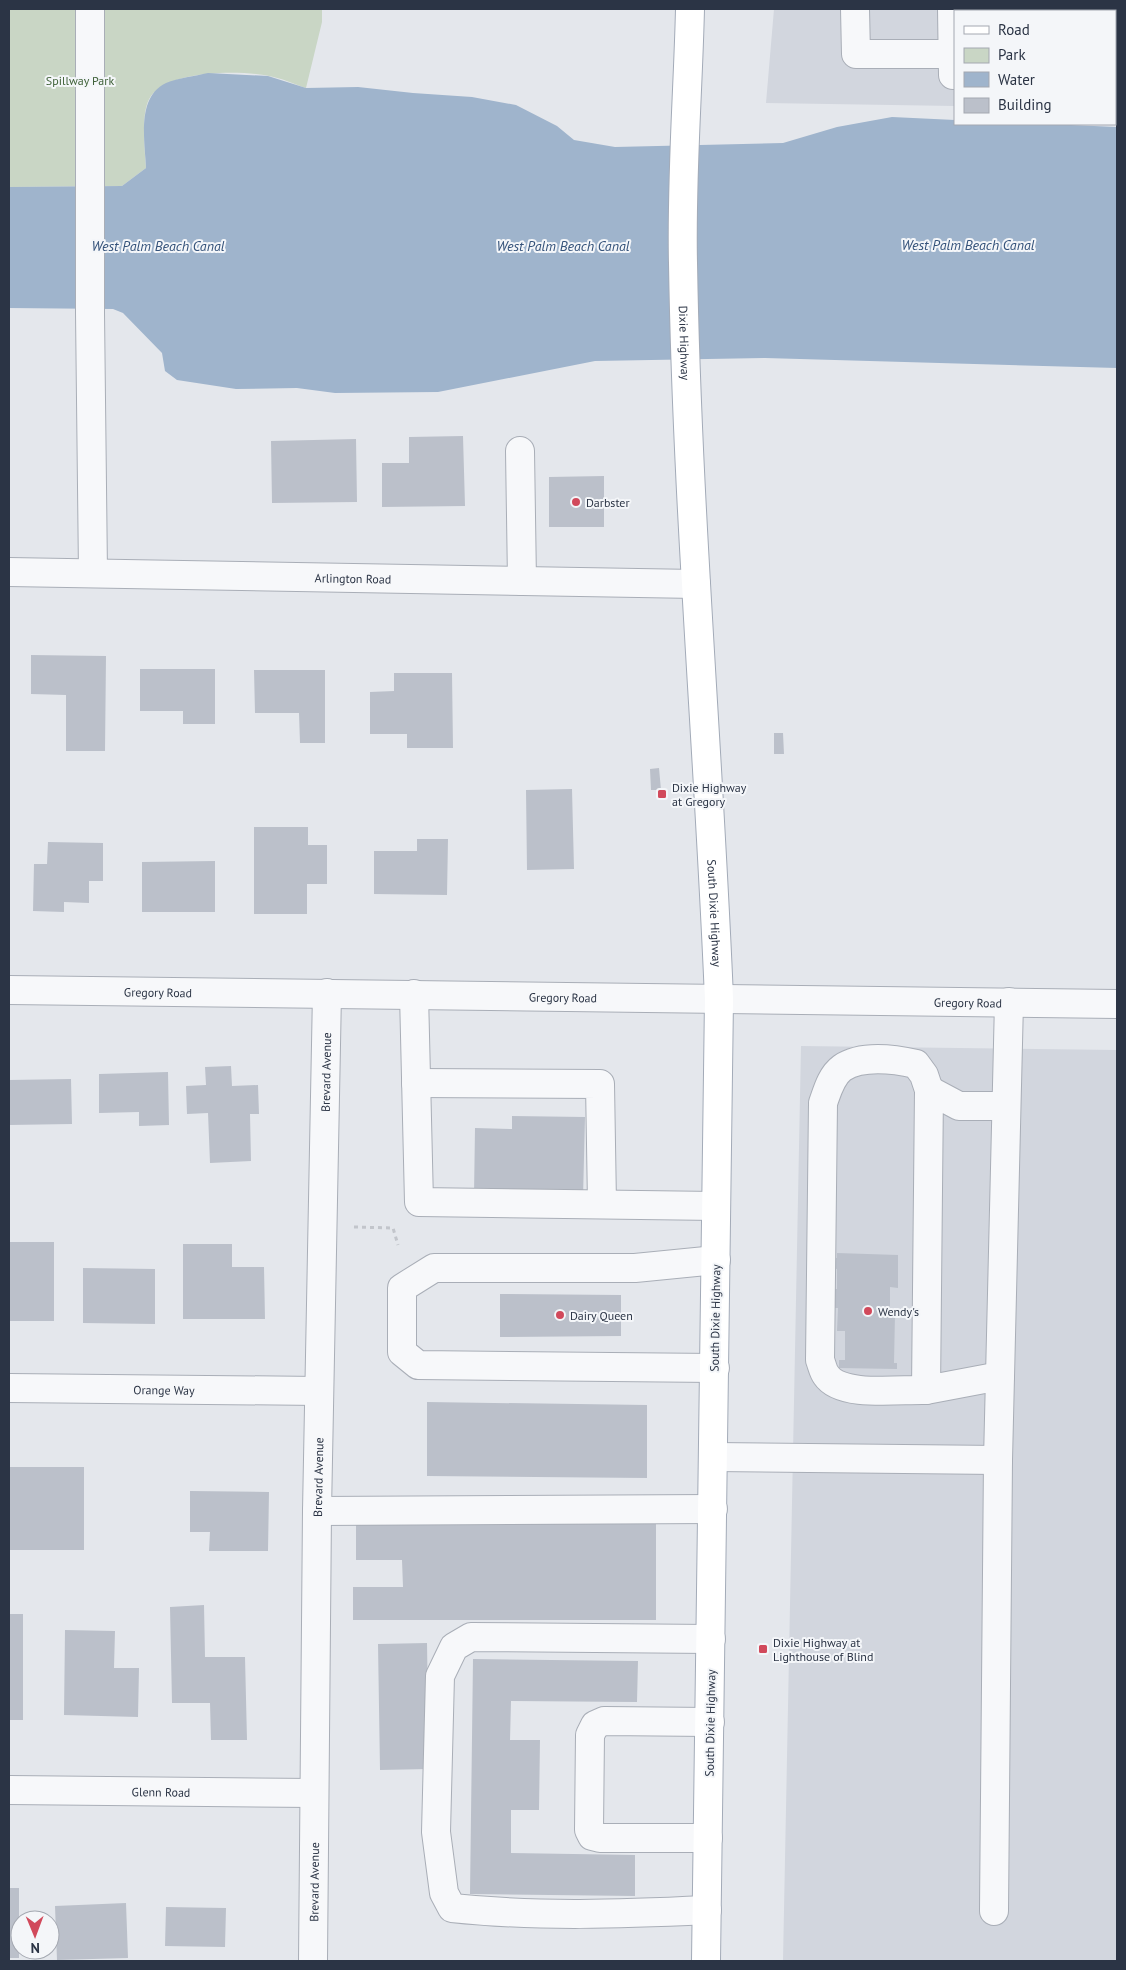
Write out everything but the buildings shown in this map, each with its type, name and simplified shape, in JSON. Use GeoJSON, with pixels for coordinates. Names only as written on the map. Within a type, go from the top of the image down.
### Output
{"type":"FeatureCollection","features":[{"type":"Feature","properties":{"kind":"main road","name":"Dixie Highway"},"geometry":{"type":"LineString","coordinates":[[690,9],[683,260],[686,399],[702,676]]}},
{"type":"Feature","properties":{"kind":"main road","name":"South Dixie Highway"},"geometry":{"type":"LineString","coordinates":[[702,676],[713,845],[719,999],[706,1961]]}},
{"type":"Feature","properties":{"kind":"street"},"geometry":{"type":"LineString","coordinates":[[90,9],[90,313],[93,573]]}},
{"type":"Feature","properties":{"kind":"street"},"geometry":{"type":"LineString","coordinates":[[855,9],[856,54],[954,64],[952,9]]}},
{"type":"Feature","properties":{"kind":"street"},"geometry":{"type":"LineString","coordinates":[[520,451],[522,581]]}},
{"type":"Feature","properties":{"kind":"street","name":"Arlington Road"},"geometry":{"type":"LineString","coordinates":[[9,572],[696,584]]}},
{"type":"Feature","properties":{"kind":"street","name":"Gregory Road"},"geometry":{"type":"LineString","coordinates":[[9,990],[1117,1004]]}},
{"type":"Feature","properties":{"kind":"street","name":"Brevard Avenue"},"geometry":{"type":"LineString","coordinates":[[313,1961],[317,1511],[327,993]]}},
{"type":"Feature","properties":{"kind":"street"},"geometry":{"type":"LineString","coordinates":[[414,994],[419,1202],[716,1206]]}},
{"type":"Feature","properties":{"kind":"street"},"geometry":{"type":"LineString","coordinates":[[994,1910],[998,1460],[1009,1002]]}},
{"type":"Feature","properties":{"kind":"street"},"geometry":{"type":"LineString","coordinates":[[926,1390],[929,1090],[924,1075],[916,1064],[898,1060],[860,1061],[841,1069],[829,1085],[823,1103],[820,1360],[826,1375],[835,1383],[850,1389],[926,1390],[1000,1376]]}},
{"type":"Feature","properties":{"kind":"street"},"geometry":{"type":"LineString","coordinates":[[416,1083],[600,1084],[602,1204]]}},
{"type":"Feature","properties":{"kind":"street"},"geometry":{"type":"LineString","coordinates":[[929,1090],[959,1106],[1006,1106]]}},
{"type":"Feature","properties":{"kind":"street"},"geometry":{"type":"LineString","coordinates":[[715,1368],[418,1365],[402,1352],[402,1288],[434,1268],[635,1268],[716,1260]]}},
{"type":"Feature","properties":{"kind":"street","name":"Orange Way"},"geometry":{"type":"LineString","coordinates":[[9,1388],[319,1391]]}},
{"type":"Feature","properties":{"kind":"street"},"geometry":{"type":"LineString","coordinates":[[714,1457],[998,1460]]}},
{"type":"Feature","properties":{"kind":"street"},"geometry":{"type":"LineString","coordinates":[[317,1511],[713,1509]]}},
{"type":"Feature","properties":{"kind":"street"},"geometry":{"type":"LineString","coordinates":[[707,1910],[612,1914],[496,1913],[452,1908],[444,1893],[436,1832],[440,1676],[454,1647],[471,1636],[711,1639]]}},
{"type":"Feature","properties":{"kind":"street"},"geometry":{"type":"LineString","coordinates":[[708,1838],[600,1838],[592,1836],[590,1830],[590,1735],[595,1725],[604,1721],[710,1722]]}},
{"type":"Feature","properties":{"kind":"street","name":"Glenn Road"},"geometry":{"type":"LineString","coordinates":[[9,1790],[314,1793]]}},
{"type":"Feature","properties":{"kind":"path"},"geometry":{"type":"LineString","coordinates":[[354,1227],[393,1228],[398,1245]]}},
{"type":"Feature","properties":{"kind":"shaded area"},"geometry":{"type":"Polygon","coordinates":[[[774,9],[1117,9],[1117,108],[1116,10],[954,10],[954,106],[766,103],[774,9]]]}},
{"type":"Feature","properties":{"kind":"shaded area"},"geometry":{"type":"Polygon","coordinates":[[[801,1046],[1117,1050],[1117,1961],[783,1961],[801,1046]]]}},
{"type":"Feature","properties":{"kind":"green space","name":"Spillway Park"},"geometry":{"type":"Polygon","coordinates":[[[9,9],[322,9],[322,22],[306,88],[269,76],[241,73],[206,74],[173,81],[160,87],[151,96],[145,111],[146,168],[122,186],[9,187],[9,9]]]}},
{"type":"Feature","properties":{"kind":"water","name":"West Palm Beach Canal"},"geometry":{"type":"Polygon","coordinates":[[[208,73],[268,76],[306,88],[358,87],[472,97],[516,105],[557,126],[574,140],[615,147],[783,143],[837,127],[892,117],[954,120],[954,125],[1117,127],[1117,368],[765,358],[595,361],[438,392],[335,393],[297,388],[236,389],[177,380],[165,371],[162,353],[123,313],[113,309],[9,308],[9,187],[122,186],[146,168],[144,121],[150,99],[156,90],[166,83],[208,73]]]}},
{"type":"Feature","properties":{"kind":"place","name":"Darbster"},"geometry":{"type":"Point","coordinates":[576,502]}},
{"type":"Feature","properties":{"kind":"place","name":"Dixie Highway at Gregory"},"geometry":{"type":"Point","coordinates":[662,794]}},
{"type":"Feature","properties":{"kind":"place","name":"Wendy's"},"geometry":{"type":"Point","coordinates":[868,1311]}},
{"type":"Feature","properties":{"kind":"place","name":"Dairy Queen"},"geometry":{"type":"Point","coordinates":[560,1315]}},
{"type":"Feature","properties":{"kind":"place","name":"Dixie Highway at Lighthouse of Blind"},"geometry":{"type":"Point","coordinates":[763,1649]}}]}
